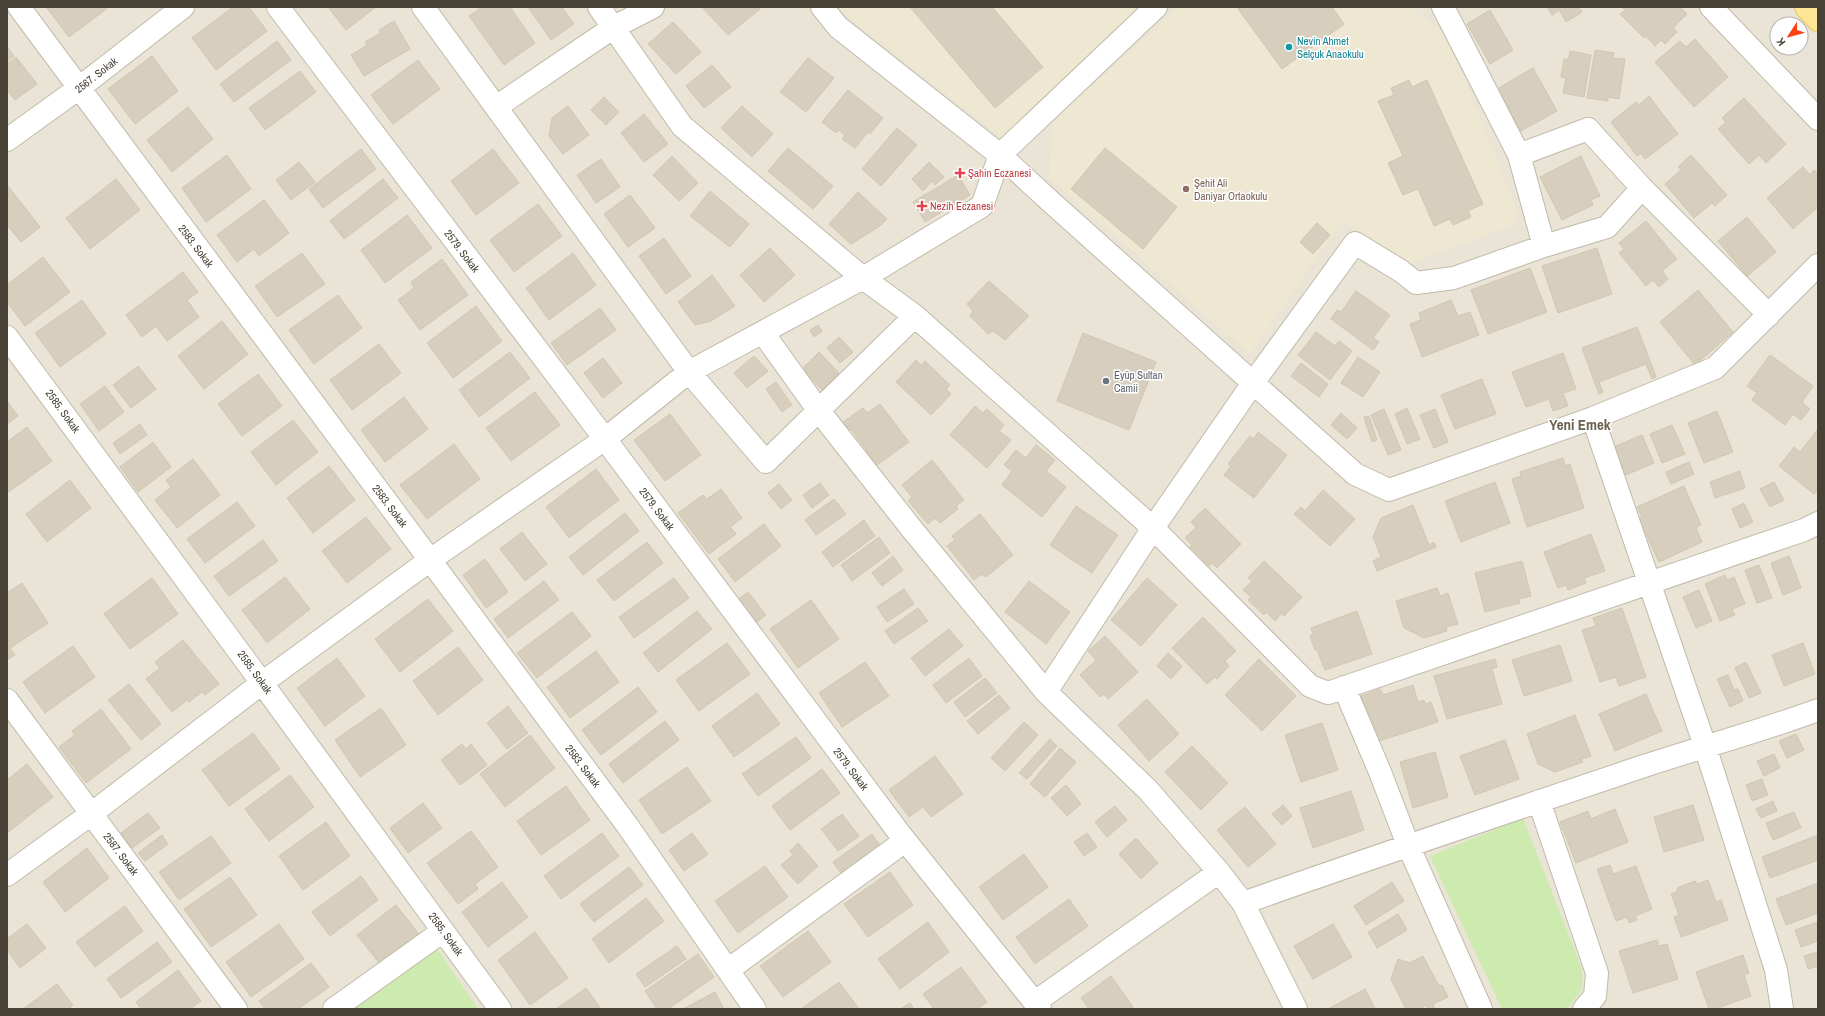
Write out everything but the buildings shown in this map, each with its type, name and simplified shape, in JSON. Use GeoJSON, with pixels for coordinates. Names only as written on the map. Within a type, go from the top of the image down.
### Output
{"type":"FeatureCollection","features":[{"type":"Feature","properties":{"kind":"main road"},"geometry":{"type":"LineString","coordinates":[[1806,7],[1818,20]]}},
{"type":"Feature","properties":{"kind":"street","name":"2583. Sokak"},"geometry":{"type":"LineString","coordinates":[[19,7],[627,825],[755,1009]]}},
{"type":"Feature","properties":{"kind":"street","name":"2567. Sokak"},"geometry":{"type":"LineString","coordinates":[[7,140],[79,88],[183,7]]}},
{"type":"Feature","properties":{"kind":"street","name":"2579. Sokak"},"geometry":{"type":"LineString","coordinates":[[278,7],[605,439],[905,841],[1037,1005]]}},
{"type":"Feature","properties":{"kind":"street"},"geometry":{"type":"LineString","coordinates":[[423,7],[689,372],[766,462],[915,316]]}},
{"type":"Feature","properties":{"kind":"street"},"geometry":{"type":"LineString","coordinates":[[599,7],[682,126],[863,278],[915,316],[1153,528],[1310,686],[1328,693],[1648,582],[1804,530],[1818,523]]}},
{"type":"Feature","properties":{"kind":"street"},"geometry":{"type":"LineString","coordinates":[[496,107],[614,27],[653,7]]}},
{"type":"Feature","properties":{"kind":"street"},"geometry":{"type":"LineString","coordinates":[[822,7],[838,27],[1000,155],[1355,474],[1389,490],[1593,418],[1715,368],[1818,265]]}},
{"type":"Feature","properties":{"kind":"street"},"geometry":{"type":"LineString","coordinates":[[7,875],[91,814],[262,682],[430,560],[605,439],[689,372],[863,278],[982,206],[1000,155],[1156,7]]}},
{"type":"Feature","properties":{"kind":"street"},"geometry":{"type":"LineString","coordinates":[[1443,7],[1519,155],[1544,246]]}},
{"type":"Feature","properties":{"kind":"street"},"geometry":{"type":"LineString","coordinates":[[1711,7],[1818,119]]}},
{"type":"Feature","properties":{"kind":"street"},"geometry":{"type":"LineString","coordinates":[[1519,155],[1588,129],[1642,188],[1769,315]]}},
{"type":"Feature","properties":{"kind":"street"},"geometry":{"type":"LineString","coordinates":[[1046,692],[1153,528],[1253,383],[1355,243],[1416,282],[1454,278],[1544,246],[1607,227],[1642,188]]}},
{"type":"Feature","properties":{"kind":"street"},"geometry":{"type":"LineString","coordinates":[[763,333],[819,411],[911,528],[1046,692],[1148,790],[1219,872],[1243,903],[1296,1009]]}},
{"type":"Feature","properties":{"kind":"street","name":"2585. Sokak"},"geometry":{"type":"LineString","coordinates":[[7,337],[262,682],[500,1009]]}},
{"type":"Feature","properties":{"kind":"street"},"geometry":{"type":"LineString","coordinates":[[1593,418],[1705,746],[1776,970],[1782,1009]]}},
{"type":"Feature","properties":{"kind":"street"},"geometry":{"type":"LineString","coordinates":[[1344,687],[1380,772],[1408,845],[1480,1009]]}},
{"type":"Feature","properties":{"kind":"street","name":"2587. Sokak"},"geometry":{"type":"LineString","coordinates":[[7,700],[236,1009]]}},
{"type":"Feature","properties":{"kind":"street"},"geometry":{"type":"LineString","coordinates":[[1243,903],[1539,801],[1818,710]]}},
{"type":"Feature","properties":{"kind":"street"},"geometry":{"type":"LineString","coordinates":[[1539,801],[1597,974],[1595,996],[1584,1009]]}},
{"type":"Feature","properties":{"kind":"street"},"geometry":{"type":"LineString","coordinates":[[728,970],[905,841]]}},
{"type":"Feature","properties":{"kind":"street"},"geometry":{"type":"LineString","coordinates":[[1037,1005],[1219,872]]}},
{"type":"Feature","properties":{"kind":"street"},"geometry":{"type":"LineString","coordinates":[[334,1009],[443,931]]}},
{"type":"Feature","properties":{"kind":"shaded area"},"geometry":{"type":"Polygon","coordinates":[[[7,7],[1818,7],[1818,1009],[7,1009],[7,7]]]}},
{"type":"Feature","properties":{"kind":"shaded area"},"geometry":{"type":"Polygon","coordinates":[[[839,7],[1142,7],[1003,139],[848,17],[839,7]]]}},
{"type":"Feature","properties":{"kind":"shaded area"},"geometry":{"type":"Polygon","coordinates":[[[1178,7],[1410,7],[1447,36],[1518,214],[1512,226],[1411,263],[1342,221],[1250,354],[1049,178],[1052,123],[1178,7]]]}},
{"type":"Feature","properties":{"kind":"green space"},"geometry":{"type":"Polygon","coordinates":[[[1523,818],[1582,969],[1582,989],[1567,1009],[1502,1009],[1430,856],[1523,818]]]}},
{"type":"Feature","properties":{"kind":"green space"},"geometry":{"type":"Polygon","coordinates":[[[435,946],[478,1009],[353,1009],[435,946]]]}},
{"type":"Feature","properties":{"kind":"place","name":"Nevin Ahmet Selçuk Anaokulu"},"geometry":{"type":"Point","coordinates":[1289,47]}},
{"type":"Feature","properties":{"kind":"place","name":"Şahin Eczanesi"},"geometry":{"type":"Point","coordinates":[960,173]}},
{"type":"Feature","properties":{"kind":"place","name":"Şehit Ali Daniyar Ortaokulu"},"geometry":{"type":"Point","coordinates":[1186,189]}},
{"type":"Feature","properties":{"kind":"place","name":"Nezih Eczanesi"},"geometry":{"type":"Point","coordinates":[922,206]}},
{"type":"Feature","properties":{"kind":"place","name":"Eyüp Sultan Camii"},"geometry":{"type":"Point","coordinates":[1106,381]}},
{"type":"Feature","properties":{"kind":"district","name":"Yeni Emek"},"geometry":{"type":"Point","coordinates":[1580,425]}}]}
